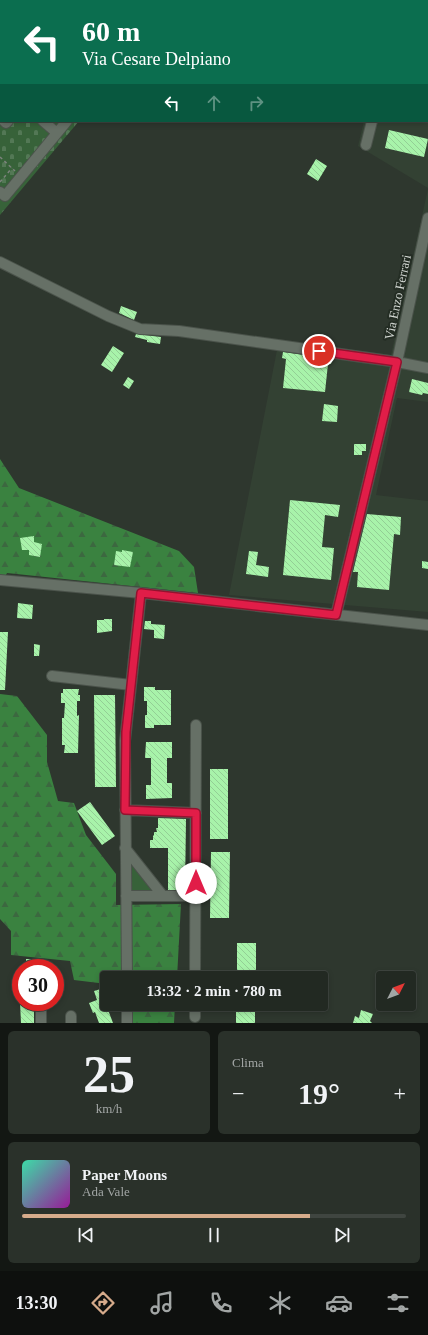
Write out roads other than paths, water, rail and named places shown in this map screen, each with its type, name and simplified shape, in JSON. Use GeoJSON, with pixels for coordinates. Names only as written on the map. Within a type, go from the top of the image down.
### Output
{"type":"FeatureCollection","features":[{"type":"Feature","properties":{"kind":"street"},"geometry":{"type":"LineString","coordinates":[[44,122],[57,133]]}},
{"type":"Feature","properties":{"kind":"street"},"geometry":{"type":"LineString","coordinates":[[0,192],[5,196],[66,122]]}},
{"type":"Feature","properties":{"kind":"street"},"geometry":{"type":"LineString","coordinates":[[366,145],[372,122]]}},
{"type":"Feature","properties":{"kind":"street","name":"Via Enzo Ferrari"},"geometry":{"type":"LineString","coordinates":[[336,615],[424,253],[428,218]]}},
{"type":"Feature","properties":{"kind":"street"},"geometry":{"type":"LineString","coordinates":[[0,262],[108,316],[140,329],[166,330],[397,362],[428,368]]}},
{"type":"Feature","properties":{"kind":"street"},"geometry":{"type":"LineString","coordinates":[[0,580],[141,593],[428,625]]}},
{"type":"Feature","properties":{"kind":"street"},"geometry":{"type":"LineString","coordinates":[[127,971],[125,741],[141,593]]}},
{"type":"Feature","properties":{"kind":"street"},"geometry":{"type":"LineString","coordinates":[[52,676],[131,685]]}},
{"type":"Feature","properties":{"kind":"street"},"geometry":{"type":"LineString","coordinates":[[195,971],[196,725]]}},
{"type":"Feature","properties":{"kind":"street"},"geometry":{"type":"LineString","coordinates":[[125,810],[196,813]]}},
{"type":"Feature","properties":{"kind":"street"},"geometry":{"type":"LineString","coordinates":[[125,848],[163,896]]}},
{"type":"Feature","properties":{"kind":"street"},"geometry":{"type":"LineString","coordinates":[[126,896],[196,896]]}},
{"type":"Feature","properties":{"kind":"street"},"geometry":{"type":"LineString","coordinates":[[41,1011],[41,1023]]}},
{"type":"Feature","properties":{"kind":"street"},"geometry":{"type":"LineString","coordinates":[[127,1011],[127,1023]]}},
{"type":"Feature","properties":{"kind":"street"},"geometry":{"type":"LineString","coordinates":[[195,1011],[195,1017]]}}]}
